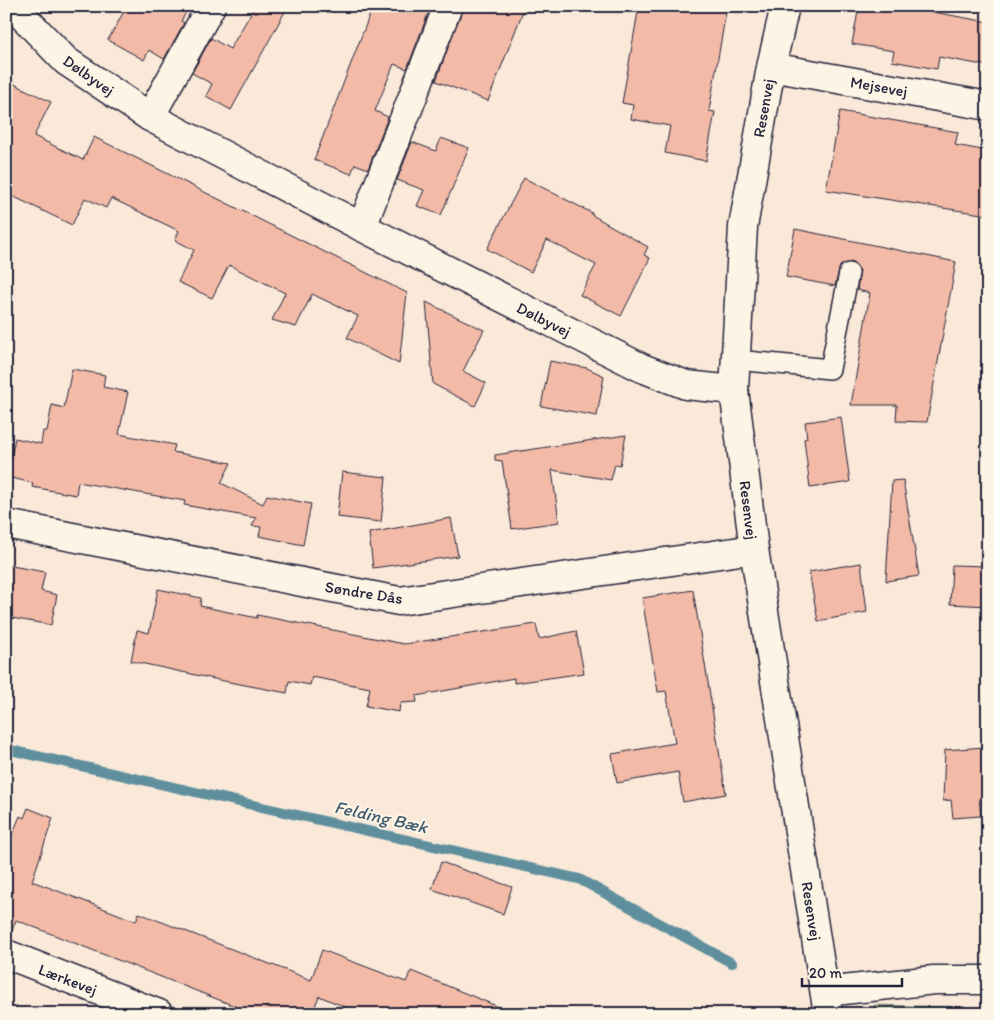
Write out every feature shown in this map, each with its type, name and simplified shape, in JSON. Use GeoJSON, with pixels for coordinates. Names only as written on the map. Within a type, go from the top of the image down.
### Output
{"type":"FeatureCollection","features":[{"type":"Feature","properties":{"kind":"street","name":"Dølbyvej"},"geometry":{"type":"LineString","coordinates":[[13,6],[66,61],[150,117],[362,227],[642,368],[686,384],[734,390]]}},
{"type":"Feature","properties":{"kind":"street"},"geometry":{"type":"LineString","coordinates":[[150,117],[211,6]]}},
{"type":"Feature","properties":{"kind":"street"},"geometry":{"type":"LineString","coordinates":[[362,227],[448,6]]}},
{"type":"Feature","properties":{"kind":"street","name":"Resenvej"},"geometry":{"type":"LineString","coordinates":[[785,6],[771,67],[742,227],[734,390],[754,549],[827,1003]]}},
{"type":"Feature","properties":{"kind":"street","name":"Mejsevej"},"geometry":{"type":"LineString","coordinates":[[771,67],[988,106]]}},
{"type":"Feature","properties":{"kind":"street","name":"Søndre Dås"},"geometry":{"type":"LineString","coordinates":[[6,524],[399,601],[754,549]]}},
{"type":"Feature","properties":{"kind":"street","name":"Lærkevej"},"geometry":{"type":"LineString","coordinates":[[6,954],[159,1014]]}},
{"type":"Feature","properties":{"kind":"street"},"geometry":{"type":"LineString","coordinates":[[827,1003],[934,980],[988,980]]}},
{"type":"Feature","properties":{"kind":"lane"},"geometry":{"type":"LineString","coordinates":[[736,360],[830,369],[849,273]]}},
{"type":"Feature","properties":{"kind":"green space"},"geometry":{"type":"Polygon","coordinates":[[[874,1005],[988,1008],[988,1014],[876,1014],[874,1005]]]}},
{"type":"Feature","properties":{"kind":"building"},"geometry":{"type":"Polygon","coordinates":[[[127,6],[190,6],[181,21],[184,23],[164,59],[149,50],[144,60],[108,40],[127,6]]]}},
{"type":"Feature","properties":{"kind":"building"},"geometry":{"type":"Polygon","coordinates":[[[255,6],[288,6],[231,110],[206,96],[212,84],[192,73],[211,38],[230,49],[255,6]]]}},
{"type":"Feature","properties":{"kind":"building"},"geometry":{"type":"Polygon","coordinates":[[[373,6],[431,6],[407,69],[394,64],[375,111],[388,117],[368,169],[355,164],[351,174],[314,160],[373,6]]]}},
{"type":"Feature","properties":{"kind":"building"},"geometry":{"type":"Polygon","coordinates":[[[463,6],[525,6],[488,101],[436,81],[463,6]]]}},
{"type":"Feature","properties":{"kind":"building"},"geometry":{"type":"Polygon","coordinates":[[[639,6],[727,6],[709,111],[715,112],[706,161],[665,153],[670,126],[631,119],[633,105],[622,103],[639,6]]]}},
{"type":"Feature","properties":{"kind":"building"},"geometry":{"type":"Polygon","coordinates":[[[859,6],[900,6],[988,22],[988,66],[939,57],[937,69],[892,61],[894,51],[852,44],[859,6]]]}},
{"type":"Feature","properties":{"kind":"building"},"geometry":{"type":"Polygon","coordinates":[[[6,80],[51,102],[34,136],[83,160],[94,137],[407,293],[399,364],[347,338],[358,316],[312,294],[296,327],[272,320],[285,293],[229,265],[212,298],[178,282],[194,250],[175,240],[179,231],[111,198],[106,208],[85,198],[72,225],[6,193],[6,80]]]}},
{"type":"Feature","properties":{"kind":"building"},"geometry":{"type":"Polygon","coordinates":[[[840,111],[958,132],[955,145],[988,151],[988,215],[826,190],[840,111]]]}},
{"type":"Feature","properties":{"kind":"building"},"geometry":{"type":"Polygon","coordinates":[[[441,138],[469,148],[441,215],[417,206],[424,190],[397,180],[412,142],[436,151],[441,138]]]}},
{"type":"Feature","properties":{"kind":"building"},"geometry":{"type":"Polygon","coordinates":[[[524,178],[592,213],[592,215],[648,247],[644,255],[650,258],[621,316],[580,295],[596,265],[547,240],[531,272],[487,249],[524,178]]]}},
{"type":"Feature","properties":{"kind":"building"},"geometry":{"type":"Polygon","coordinates":[[[795,229],[956,262],[927,422],[896,421],[897,405],[851,405],[870,293],[857,290],[860,270],[851,262],[840,266],[835,286],[786,277],[795,229]]]}},
{"type":"Feature","properties":{"kind":"building"},"geometry":{"type":"Polygon","coordinates":[[[426,302],[484,330],[463,371],[486,383],[475,406],[433,384],[426,302]]]}},
{"type":"Feature","properties":{"kind":"building"},"geometry":{"type":"Polygon","coordinates":[[[550,361],[587,368],[604,376],[597,416],[541,406],[550,361]]]}},
{"type":"Feature","properties":{"kind":"building"},"geometry":{"type":"Polygon","coordinates":[[[72,369],[105,375],[103,387],[128,392],[119,434],[175,445],[173,452],[231,463],[221,483],[263,504],[267,495],[311,504],[303,545],[259,536],[261,527],[252,526],[256,518],[184,505],[185,501],[78,482],[76,495],[32,487],[33,483],[7,477],[15,438],[41,444],[43,431],[47,431],[52,405],[64,408],[72,369]]]}},
{"type":"Feature","properties":{"kind":"building"},"geometry":{"type":"Polygon","coordinates":[[[841,417],[850,482],[810,488],[804,439],[807,438],[805,422],[841,417]]]}},
{"type":"Feature","properties":{"kind":"building"},"geometry":{"type":"Polygon","coordinates":[[[626,435],[620,465],[615,464],[611,480],[552,470],[559,522],[512,529],[502,461],[495,460],[495,455],[626,435]]]}},
{"type":"Feature","properties":{"kind":"building"},"geometry":{"type":"Polygon","coordinates":[[[342,472],[386,477],[381,522],[337,517],[342,472]]]}},
{"type":"Feature","properties":{"kind":"building"},"geometry":{"type":"Polygon","coordinates":[[[903,480],[919,576],[886,581],[892,481],[903,480]]]}},
{"type":"Feature","properties":{"kind":"building"},"geometry":{"type":"Polygon","coordinates":[[[451,518],[458,556],[373,568],[369,533],[451,518]]]}},
{"type":"Feature","properties":{"kind":"building"},"geometry":{"type":"Polygon","coordinates":[[[861,563],[867,612],[818,621],[809,572],[861,563]]]}},
{"type":"Feature","properties":{"kind":"building"},"geometry":{"type":"Polygon","coordinates":[[[6,565],[45,572],[41,591],[57,595],[51,625],[6,617],[6,565]]]}},
{"type":"Feature","properties":{"kind":"building"},"geometry":{"type":"Polygon","coordinates":[[[952,565],[988,566],[988,606],[950,604],[952,565]]]}},
{"type":"Feature","properties":{"kind":"building"},"geometry":{"type":"Polygon","coordinates":[[[158,589],[201,598],[200,606],[257,618],[257,615],[404,644],[536,624],[539,639],[576,631],[584,673],[514,683],[514,678],[416,696],[417,702],[400,703],[399,712],[366,706],[370,688],[312,677],[310,685],[289,681],[287,693],[219,680],[131,661],[137,630],[149,633],[158,589]]]}},
{"type":"Feature","properties":{"kind":"building"},"geometry":{"type":"Polygon","coordinates":[[[693,590],[726,794],[683,802],[678,772],[617,783],[612,754],[675,743],[666,691],[658,692],[642,598],[693,590]]]}},
{"type":"Feature","properties":{"kind":"building"},"geometry":{"type":"Polygon","coordinates":[[[984,747],[988,798],[979,798],[981,816],[953,818],[951,800],[943,801],[945,750],[984,747]]]}},
{"type":"Feature","properties":{"kind":"building"},"geometry":{"type":"Polygon","coordinates":[[[28,808],[53,818],[32,881],[136,921],[139,913],[311,980],[322,950],[406,982],[411,971],[516,1014],[362,1014],[319,996],[312,1014],[255,1014],[16,920],[9,939],[6,939],[6,849],[20,816],[24,818],[28,808]]]}},
{"type":"Feature","properties":{"kind":"building"},"geometry":{"type":"Polygon","coordinates":[[[441,862],[512,887],[503,914],[432,889],[441,862]]]}},
{"type":"Feature","properties":{"kind":"waterway","name":"Felding Bæk"},"geometry":{"type":"LineString","coordinates":[[6,749],[579,879],[732,963]]}}]}
